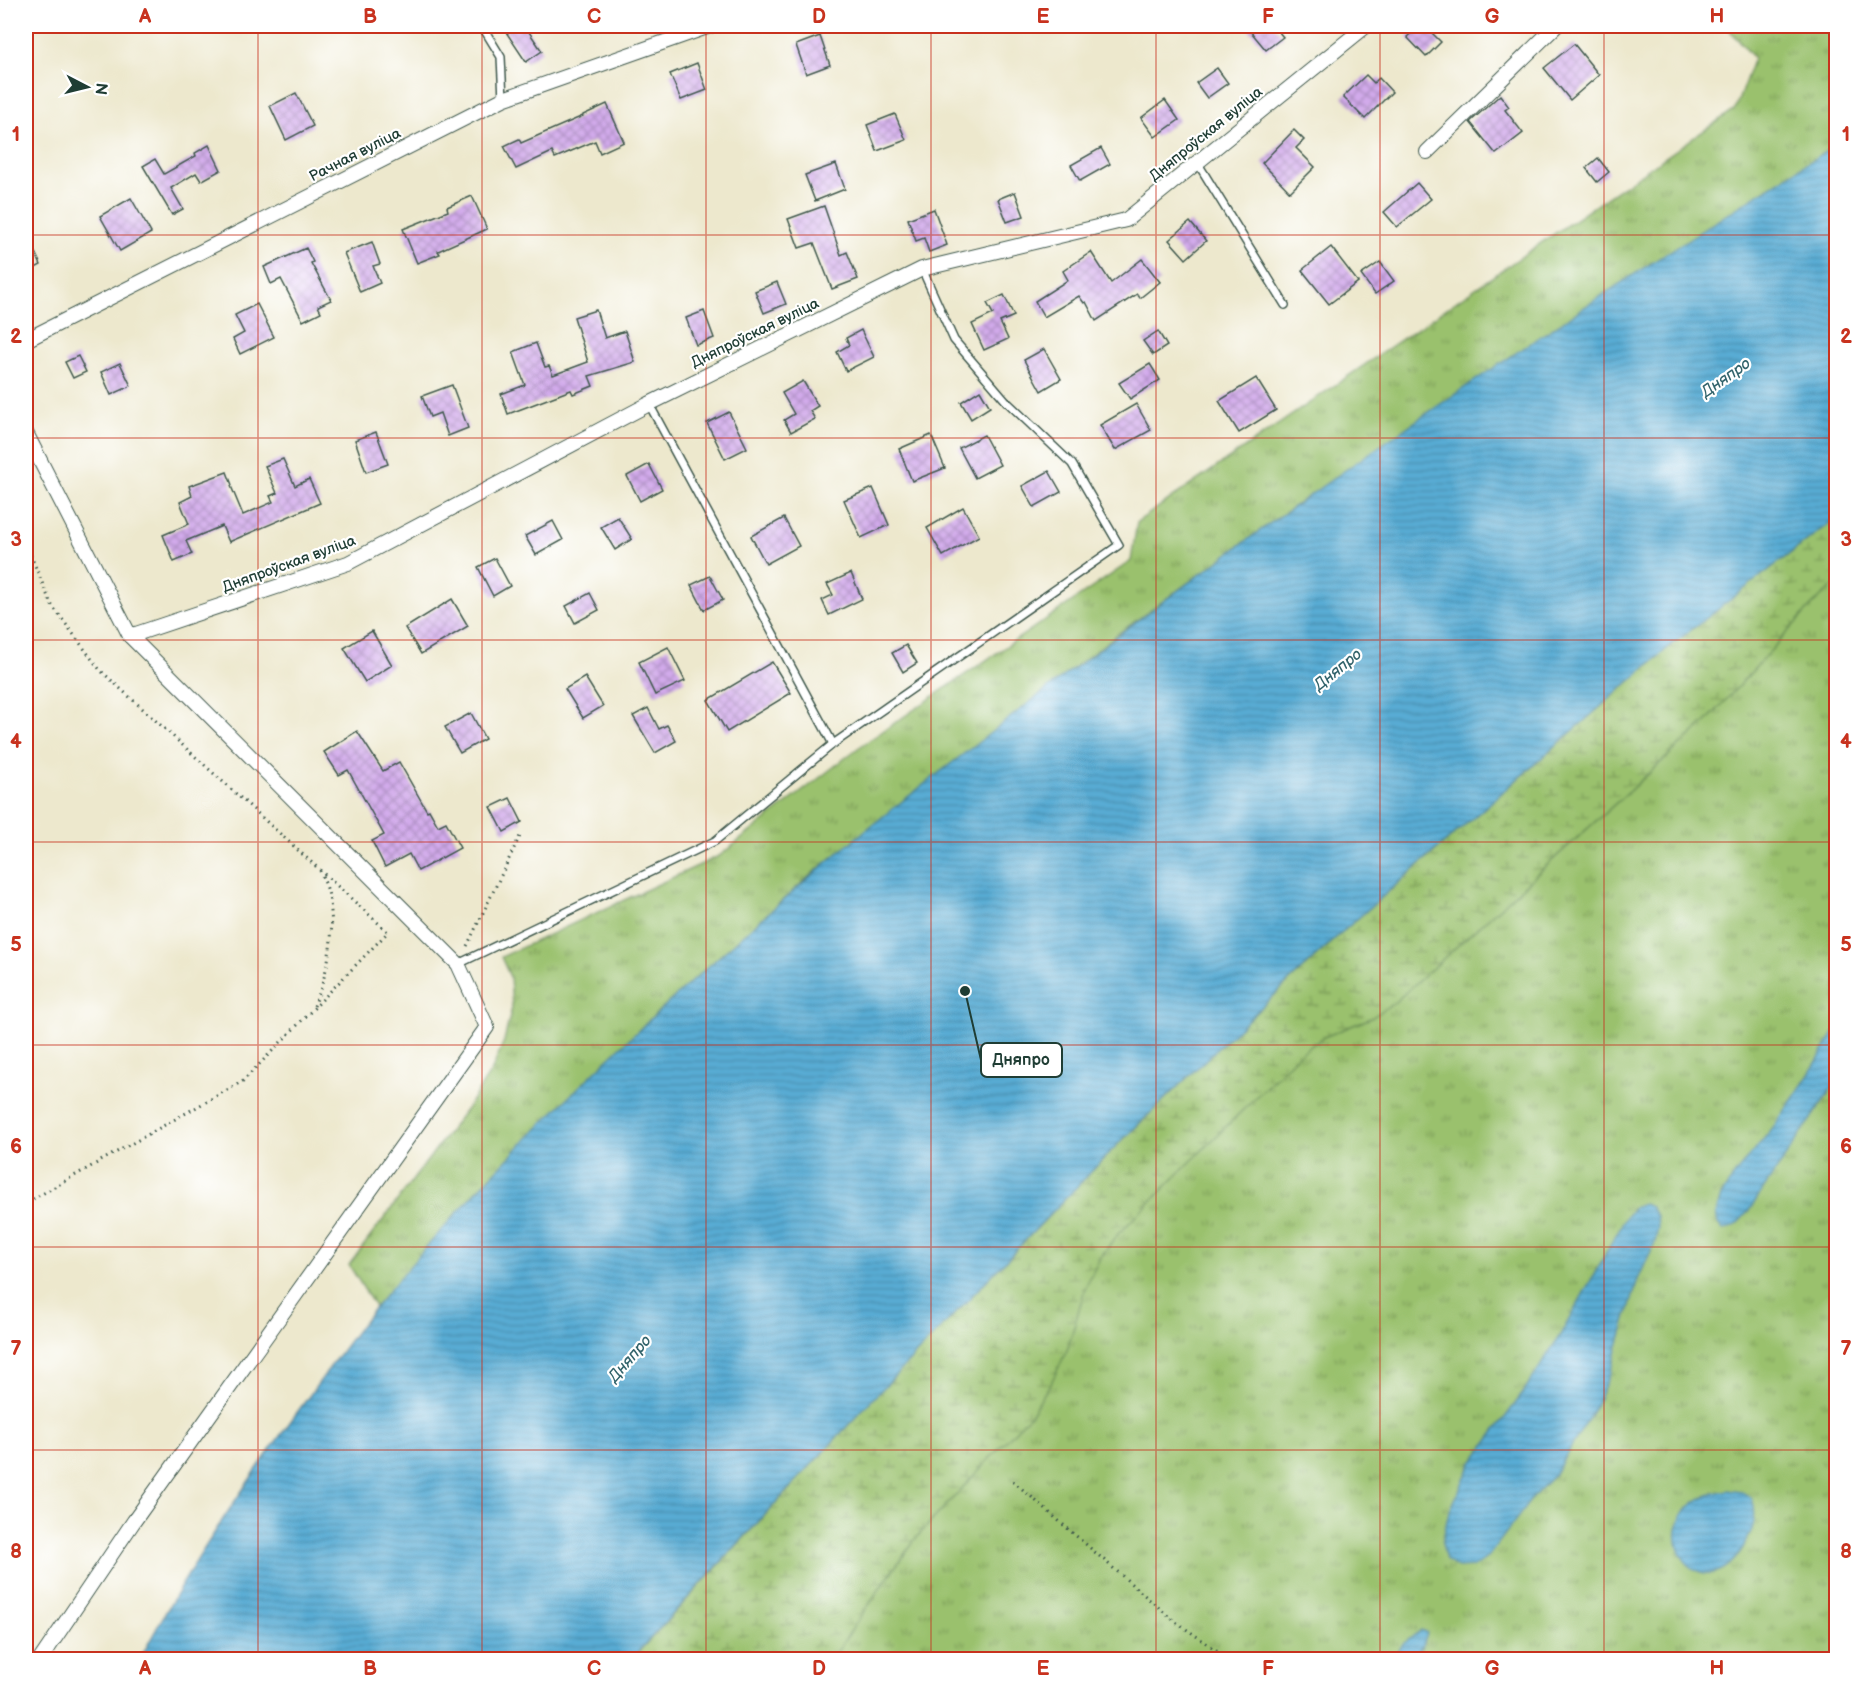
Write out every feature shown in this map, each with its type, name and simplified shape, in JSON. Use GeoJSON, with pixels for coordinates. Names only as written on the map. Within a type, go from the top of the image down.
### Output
{"type":"FeatureCollection","features":[{"type":"Feature","properties":{"kind":"street","name":"Рачная вуліца"},"geometry":{"type":"LineString","coordinates":[[26,340],[503,99],[710,26]]}},
{"type":"Feature","properties":{"kind":"street","name":"Дняпроўская вуліца"},"geometry":{"type":"LineString","coordinates":[[130,636],[348,563],[649,404],[922,269],[1126,220],[1366,26]]}},
{"type":"Feature","properties":{"kind":"street"},"geometry":{"type":"LineString","coordinates":[[1427,153],[1556,26]]}},
{"type":"Feature","properties":{"kind":"street"},"geometry":{"type":"LineString","coordinates":[[26,433],[130,636],[458,964],[488,1027],[134,1521],[40,1659]]}},
{"type":"Feature","properties":{"kind":"lane"},"geometry":{"type":"LineString","coordinates":[[482,26],[501,57],[503,99]]}},
{"type":"Feature","properties":{"kind":"lane"},"geometry":{"type":"LineString","coordinates":[[1197,162],[1285,305]]}},
{"type":"Feature","properties":{"kind":"lane"},"geometry":{"type":"LineString","coordinates":[[458,964],[715,841],[833,744],[1119,545],[1072,464],[1007,402],[954,340],[922,269]]}},
{"type":"Feature","properties":{"kind":"lane"},"geometry":{"type":"LineString","coordinates":[[649,404],[833,744]]}},
{"type":"Feature","properties":{"kind":"path"},"geometry":{"type":"LineString","coordinates":[[26,544],[51,604],[100,670],[388,932],[243,1081],[26,1203]]}},
{"type":"Feature","properties":{"kind":"path"},"geometry":{"type":"LineString","coordinates":[[458,964],[521,834]]}},
{"type":"Feature","properties":{"kind":"path"},"geometry":{"type":"LineString","coordinates":[[312,1010],[322,987],[332,914],[329,894],[319,869]]}},
{"type":"Feature","properties":{"kind":"path"},"geometry":{"type":"LineString","coordinates":[[1013,1481],[1173,1620],[1231,1659]]}},
{"type":"Feature","properties":{"kind":"green space"},"geometry":{"type":"Polygon","coordinates":[[[1726,26],[1836,26],[1836,145],[1297,504],[1116,635],[815,871],[660,1010],[565,1101],[472,1196],[375,1307],[349,1265],[469,1105],[492,1070],[504,1041],[512,1007],[510,977],[501,957],[719,856],[858,748],[1131,561],[1137,522],[1735,109],[1754,58],[1726,26]]]}},
{"type":"Feature","properties":{"kind":"green space"},"geometry":{"type":"Polygon","coordinates":[[[1836,518],[1836,1659],[631,1660],[864,1408],[1112,1150],[1836,518]]]}},
{"type":"Feature","properties":{"kind":"green space"},"geometry":{"type":"Polygon","coordinates":[[[1836,518],[1836,584],[1812,605],[1707,721],[1395,1002],[1371,1018],[1324,1037],[1298,1055],[1118,1234],[1100,1258],[1085,1288],[1068,1348],[1051,1383],[1030,1415],[916,1538],[832,1659],[631,1660],[864,1408],[1112,1150],[1223,1043],[1341,933],[1669,647],[1836,518]]]}},
{"type":"Feature","properties":{"kind":"water"},"geometry":{"type":"Polygon","coordinates":[[[1836,145],[1836,518],[1669,647],[1341,933],[1223,1043],[1112,1150],[864,1408],[631,1659],[140,1659],[179,1589],[222,1520],[369,1315],[426,1247],[531,1135],[697,976],[834,856],[879,820],[1197,576],[1301,501],[1513,355],[1836,145]]]}},
{"type":"Feature","properties":{"kind":"water"},"geometry":{"type":"Polygon","coordinates":[[[1836,1030],[1836,1082],[1748,1212],[1734,1226],[1723,1230],[1718,1224],[1716,1214],[1721,1196],[1735,1174],[1776,1124],[1836,1030]]]}},
{"type":"Feature","properties":{"kind":"water"},"geometry":{"type":"Polygon","coordinates":[[[1644,1204],[1651,1207],[1657,1217],[1658,1228],[1655,1242],[1637,1282],[1610,1373],[1596,1406],[1554,1475],[1532,1498],[1488,1557],[1474,1567],[1458,1568],[1446,1560],[1442,1544],[1448,1515],[1471,1464],[1526,1389],[1562,1332],[1626,1217],[1634,1207],[1644,1204]]]}},
{"type":"Feature","properties":{"kind":"water"},"geometry":{"type":"Polygon","coordinates":[[[1728,1490],[1742,1492],[1752,1498],[1755,1511],[1750,1535],[1726,1567],[1708,1573],[1692,1568],[1681,1554],[1677,1536],[1681,1517],[1698,1500],[1728,1490]]]}},
{"type":"Feature","properties":{"kind":"water"},"geometry":{"type":"Polygon","coordinates":[[[1421,1630],[1427,1633],[1423,1645],[1411,1659],[1390,1659],[1403,1644],[1421,1630]]]}},
{"type":"Feature","properties":{"kind":"building"},"geometry":{"type":"Polygon","coordinates":[[[502,26],[525,26],[542,51],[526,62],[502,26]]]}},
{"type":"Feature","properties":{"kind":"building"},"geometry":{"type":"Polygon","coordinates":[[[1246,26],[1274,26],[1283,37],[1266,50],[1246,26]]]}},
{"type":"Feature","properties":{"kind":"building"},"geometry":{"type":"Polygon","coordinates":[[[1419,26],[1425,26],[1441,42],[1426,57],[1407,37],[1419,26]]]}},
{"type":"Feature","properties":{"kind":"building"},"geometry":{"type":"Polygon","coordinates":[[[820,36],[830,65],[806,74],[796,45],[820,36]]]}},
{"type":"Feature","properties":{"kind":"building"},"geometry":{"type":"Polygon","coordinates":[[[1574,44],[1599,75],[1570,100],[1544,68],[1574,44]]]}},
{"type":"Feature","properties":{"kind":"building"},"geometry":{"type":"Polygon","coordinates":[[[697,63],[707,90],[681,100],[670,74],[697,63]]]}},
{"type":"Feature","properties":{"kind":"building"},"geometry":{"type":"Polygon","coordinates":[[[1217,68],[1228,83],[1207,98],[1196,83],[1217,68]]]}},
{"type":"Feature","properties":{"kind":"building"},"geometry":{"type":"Polygon","coordinates":[[[1366,75],[1374,83],[1379,78],[1392,92],[1365,119],[1343,97],[1366,75]]]}},
{"type":"Feature","properties":{"kind":"building"},"geometry":{"type":"Polygon","coordinates":[[[296,93],[313,126],[286,140],[270,106],[296,93]]]}},
{"type":"Feature","properties":{"kind":"building"},"geometry":{"type":"Polygon","coordinates":[[[1500,95],[1509,107],[1505,110],[1523,133],[1496,154],[1470,122],[1500,95]]]}},
{"type":"Feature","properties":{"kind":"building"},"geometry":{"type":"Polygon","coordinates":[[[1165,100],[1179,120],[1155,137],[1141,118],[1165,100]]]}},
{"type":"Feature","properties":{"kind":"building"},"geometry":{"type":"Polygon","coordinates":[[[607,104],[624,142],[600,153],[595,141],[555,158],[552,152],[516,169],[504,146],[519,139],[521,143],[607,104]]]}},
{"type":"Feature","properties":{"kind":"building"},"geometry":{"type":"Polygon","coordinates":[[[895,114],[906,140],[877,151],[867,125],[895,114]]]}},
{"type":"Feature","properties":{"kind":"building"},"geometry":{"type":"Polygon","coordinates":[[[1294,130],[1304,140],[1296,148],[1315,167],[1290,192],[1262,163],[1294,130]]]}},
{"type":"Feature","properties":{"kind":"building"},"geometry":{"type":"Polygon","coordinates":[[[209,145],[221,170],[201,181],[196,173],[171,188],[183,209],[172,215],[143,166],[155,159],[164,174],[196,156],[195,153],[209,145]]]}},
{"type":"Feature","properties":{"kind":"building"},"geometry":{"type":"Polygon","coordinates":[[[1101,148],[1110,164],[1080,181],[1071,165],[1101,148]]]}},
{"type":"Feature","properties":{"kind":"building"},"geometry":{"type":"Polygon","coordinates":[[[1598,158],[1609,172],[1597,182],[1586,168],[1598,158]]]}},
{"type":"Feature","properties":{"kind":"building"},"geometry":{"type":"Polygon","coordinates":[[[836,164],[845,189],[815,201],[805,175],[836,164]]]}},
{"type":"Feature","properties":{"kind":"building"},"geometry":{"type":"Polygon","coordinates":[[[1417,183],[1431,199],[1397,227],[1384,212],[1417,183]]]}},
{"type":"Feature","properties":{"kind":"building"},"geometry":{"type":"Polygon","coordinates":[[[1015,192],[1024,216],[1007,222],[998,199],[1015,192]]]}},
{"type":"Feature","properties":{"kind":"building"},"geometry":{"type":"Polygon","coordinates":[[[472,196],[487,229],[438,251],[440,254],[417,263],[403,229],[448,211],[447,207],[472,196]]]}},
{"type":"Feature","properties":{"kind":"building"},"geometry":{"type":"Polygon","coordinates":[[[131,198],[151,233],[120,251],[100,216],[131,198]]]}},
{"type":"Feature","properties":{"kind":"building"},"geometry":{"type":"Polygon","coordinates":[[[824,206],[841,255],[847,252],[858,279],[832,289],[814,243],[799,248],[788,219],[824,206]]]}},
{"type":"Feature","properties":{"kind":"building"},"geometry":{"type":"Polygon","coordinates":[[[934,209],[947,245],[929,252],[924,238],[916,241],[908,219],[934,209]]]}},
{"type":"Feature","properties":{"kind":"building"},"geometry":{"type":"Polygon","coordinates":[[[1190,222],[1206,241],[1186,259],[1169,240],[1190,222]]]}},
{"type":"Feature","properties":{"kind":"building"},"geometry":{"type":"Polygon","coordinates":[[[26,233],[41,265],[26,273],[26,233]]]}},
{"type":"Feature","properties":{"kind":"building"},"geometry":{"type":"Polygon","coordinates":[[[372,242],[380,264],[373,266],[380,283],[360,292],[344,253],[372,242]]]}},
{"type":"Feature","properties":{"kind":"building"},"geometry":{"type":"Polygon","coordinates":[[[1331,247],[1358,282],[1329,304],[1302,270],[1331,247]]]}},
{"type":"Feature","properties":{"kind":"building"},"geometry":{"type":"Polygon","coordinates":[[[306,248],[313,262],[311,263],[331,300],[318,306],[321,312],[303,321],[281,279],[271,284],[264,267],[306,248]]]}},
{"type":"Feature","properties":{"kind":"building"},"geometry":{"type":"Polygon","coordinates":[[[1091,252],[1111,283],[1142,259],[1160,282],[1140,298],[1137,294],[1096,321],[1086,302],[1084,303],[1079,296],[1044,317],[1035,301],[1068,280],[1063,271],[1091,252]]]}},
{"type":"Feature","properties":{"kind":"building"},"geometry":{"type":"Polygon","coordinates":[[[1380,262],[1394,281],[1375,294],[1361,275],[1380,262]]]}},
{"type":"Feature","properties":{"kind":"building"},"geometry":{"type":"Polygon","coordinates":[[[777,282],[786,304],[764,313],[755,291],[777,282]]]}},
{"type":"Feature","properties":{"kind":"building"},"geometry":{"type":"Polygon","coordinates":[[[1004,295],[1014,316],[1000,322],[1008,339],[984,350],[972,324],[993,314],[987,303],[1004,295]]]}},
{"type":"Feature","properties":{"kind":"building"},"geometry":{"type":"Polygon","coordinates":[[[257,304],[274,337],[240,354],[233,339],[244,333],[235,315],[257,304]]]}},
{"type":"Feature","properties":{"kind":"building"},"geometry":{"type":"Polygon","coordinates":[[[596,310],[605,338],[625,331],[635,362],[589,376],[593,386],[573,394],[571,390],[508,414],[501,394],[525,385],[513,352],[536,343],[545,367],[549,366],[553,375],[588,362],[574,317],[596,310]]]}},
{"type":"Feature","properties":{"kind":"building"},"geometry":{"type":"Polygon","coordinates":[[[704,311],[714,338],[696,345],[686,318],[704,311]]]}},
{"type":"Feature","properties":{"kind":"building"},"geometry":{"type":"Polygon","coordinates":[[[861,330],[874,357],[846,371],[837,352],[849,345],[846,338],[861,330]]]}},
{"type":"Feature","properties":{"kind":"building"},"geometry":{"type":"Polygon","coordinates":[[[1158,331],[1167,346],[1153,355],[1143,341],[1158,331]]]}},
{"type":"Feature","properties":{"kind":"building"},"geometry":{"type":"Polygon","coordinates":[[[1044,349],[1061,379],[1041,391],[1024,360],[1044,349]]]}},
{"type":"Feature","properties":{"kind":"building"},"geometry":{"type":"Polygon","coordinates":[[[78,356],[86,372],[73,378],[65,362],[78,356]]]}},
{"type":"Feature","properties":{"kind":"building"},"geometry":{"type":"Polygon","coordinates":[[[120,363],[131,386],[111,395],[101,372],[120,363]]]}},
{"type":"Feature","properties":{"kind":"building"},"geometry":{"type":"Polygon","coordinates":[[[1150,364],[1160,380],[1130,399],[1119,383],[1150,364]]]}},
{"type":"Feature","properties":{"kind":"building"},"geometry":{"type":"Polygon","coordinates":[[[1256,378],[1276,410],[1239,433],[1219,401],[1256,378]]]}},
{"type":"Feature","properties":{"kind":"building"},"geometry":{"type":"Polygon","coordinates":[[[803,381],[818,406],[810,411],[815,419],[791,432],[784,420],[794,414],[782,393],[803,381]]]}},
{"type":"Feature","properties":{"kind":"building"},"geometry":{"type":"Polygon","coordinates":[[[452,385],[468,428],[448,436],[440,413],[430,417],[422,396],[452,385]]]}},
{"type":"Feature","properties":{"kind":"building"},"geometry":{"type":"Polygon","coordinates":[[[980,390],[990,407],[971,419],[961,402],[980,390]]]}},
{"type":"Feature","properties":{"kind":"building"},"geometry":{"type":"Polygon","coordinates":[[[1136,404],[1151,430],[1115,450],[1100,425],[1136,404]]]}},
{"type":"Feature","properties":{"kind":"building"},"geometry":{"type":"Polygon","coordinates":[[[729,412],[747,448],[725,459],[707,423],[729,412]]]}},
{"type":"Feature","properties":{"kind":"building"},"geometry":{"type":"Polygon","coordinates":[[[376,432],[388,464],[366,472],[355,440],[376,432]]]}},
{"type":"Feature","properties":{"kind":"building"},"geometry":{"type":"Polygon","coordinates":[[[931,435],[945,468],[912,481],[899,449],[931,435]]]}},
{"type":"Feature","properties":{"kind":"building"},"geometry":{"type":"Polygon","coordinates":[[[984,435],[1000,465],[975,478],[959,448],[984,435]]]}},
{"type":"Feature","properties":{"kind":"building"},"geometry":{"type":"Polygon","coordinates":[[[283,459],[295,486],[309,479],[320,503],[229,542],[222,526],[186,541],[192,554],[174,562],[163,535],[189,524],[180,502],[192,496],[189,486],[227,472],[243,515],[273,502],[270,496],[277,493],[265,466],[283,459]]]}},
{"type":"Feature","properties":{"kind":"building"},"geometry":{"type":"Polygon","coordinates":[[[649,464],[662,489],[640,501],[627,476],[649,464]]]}},
{"type":"Feature","properties":{"kind":"building"},"geometry":{"type":"Polygon","coordinates":[[[1049,471],[1061,492],[1034,507],[1022,486],[1049,471]]]}},
{"type":"Feature","properties":{"kind":"building"},"geometry":{"type":"Polygon","coordinates":[[[873,488],[889,525],[861,538],[844,500],[873,488]]]}},
{"type":"Feature","properties":{"kind":"building"},"geometry":{"type":"Polygon","coordinates":[[[963,507],[979,536],[943,556],[927,528],[963,507]]]}},
{"type":"Feature","properties":{"kind":"building"},"geometry":{"type":"Polygon","coordinates":[[[618,517],[632,539],[615,550],[601,527],[618,517]]]}},
{"type":"Feature","properties":{"kind":"building"},"geometry":{"type":"Polygon","coordinates":[[[784,518],[799,546],[766,564],[751,536],[784,518]]]}},
{"type":"Feature","properties":{"kind":"building"},"geometry":{"type":"Polygon","coordinates":[[[553,521],[563,540],[536,555],[525,536],[553,521]]]}},
{"type":"Feature","properties":{"kind":"building"},"geometry":{"type":"Polygon","coordinates":[[[495,558],[510,586],[493,596],[478,567],[495,558]]]}},
{"type":"Feature","properties":{"kind":"building"},"geometry":{"type":"Polygon","coordinates":[[[851,573],[862,599],[829,615],[822,600],[833,595],[827,584],[851,573]]]}},
{"type":"Feature","properties":{"kind":"building"},"geometry":{"type":"Polygon","coordinates":[[[710,576],[723,600],[704,610],[691,585],[710,576]]]}},
{"type":"Feature","properties":{"kind":"building"},"geometry":{"type":"Polygon","coordinates":[[[590,593],[599,610],[575,623],[566,606],[590,593]]]}},
{"type":"Feature","properties":{"kind":"building"},"geometry":{"type":"Polygon","coordinates":[[[452,599],[468,626],[421,654],[405,628],[452,599]]]}},
{"type":"Feature","properties":{"kind":"building"},"geometry":{"type":"Polygon","coordinates":[[[372,631],[392,665],[365,682],[344,648],[372,631]]]}},
{"type":"Feature","properties":{"kind":"building"},"geometry":{"type":"Polygon","coordinates":[[[906,645],[917,663],[903,672],[892,653],[906,645]]]}},
{"type":"Feature","properties":{"kind":"building"},"geometry":{"type":"Polygon","coordinates":[[[668,647],[685,681],[655,695],[639,662],[668,647]]]}},
{"type":"Feature","properties":{"kind":"building"},"geometry":{"type":"Polygon","coordinates":[[[772,662],[791,693],[727,732],[708,700],[772,662]]]}},
{"type":"Feature","properties":{"kind":"building"},"geometry":{"type":"Polygon","coordinates":[[[585,677],[603,706],[583,718],[565,689],[585,677]]]}},
{"type":"Feature","properties":{"kind":"building"},"geometry":{"type":"Polygon","coordinates":[[[648,708],[659,729],[667,725],[676,741],[655,753],[633,716],[648,708]]]}},
{"type":"Feature","properties":{"kind":"building"},"geometry":{"type":"Polygon","coordinates":[[[471,713],[485,739],[460,753],[445,727],[471,713]]]}},
{"type":"Feature","properties":{"kind":"building"},"geometry":{"type":"Polygon","coordinates":[[[357,731],[383,771],[399,762],[427,811],[429,810],[438,826],[446,822],[460,848],[418,871],[409,854],[385,867],[372,841],[384,835],[348,770],[339,775],[324,752],[357,731]]]}},
{"type":"Feature","properties":{"kind":"building"},"geometry":{"type":"Polygon","coordinates":[[[510,798],[522,822],[504,832],[491,807],[510,798]]]}},
{"type":"Feature","properties":{"kind":"place","name":"Дняпро"},"geometry":{"type":"Point","coordinates":[965,991]}}]}
